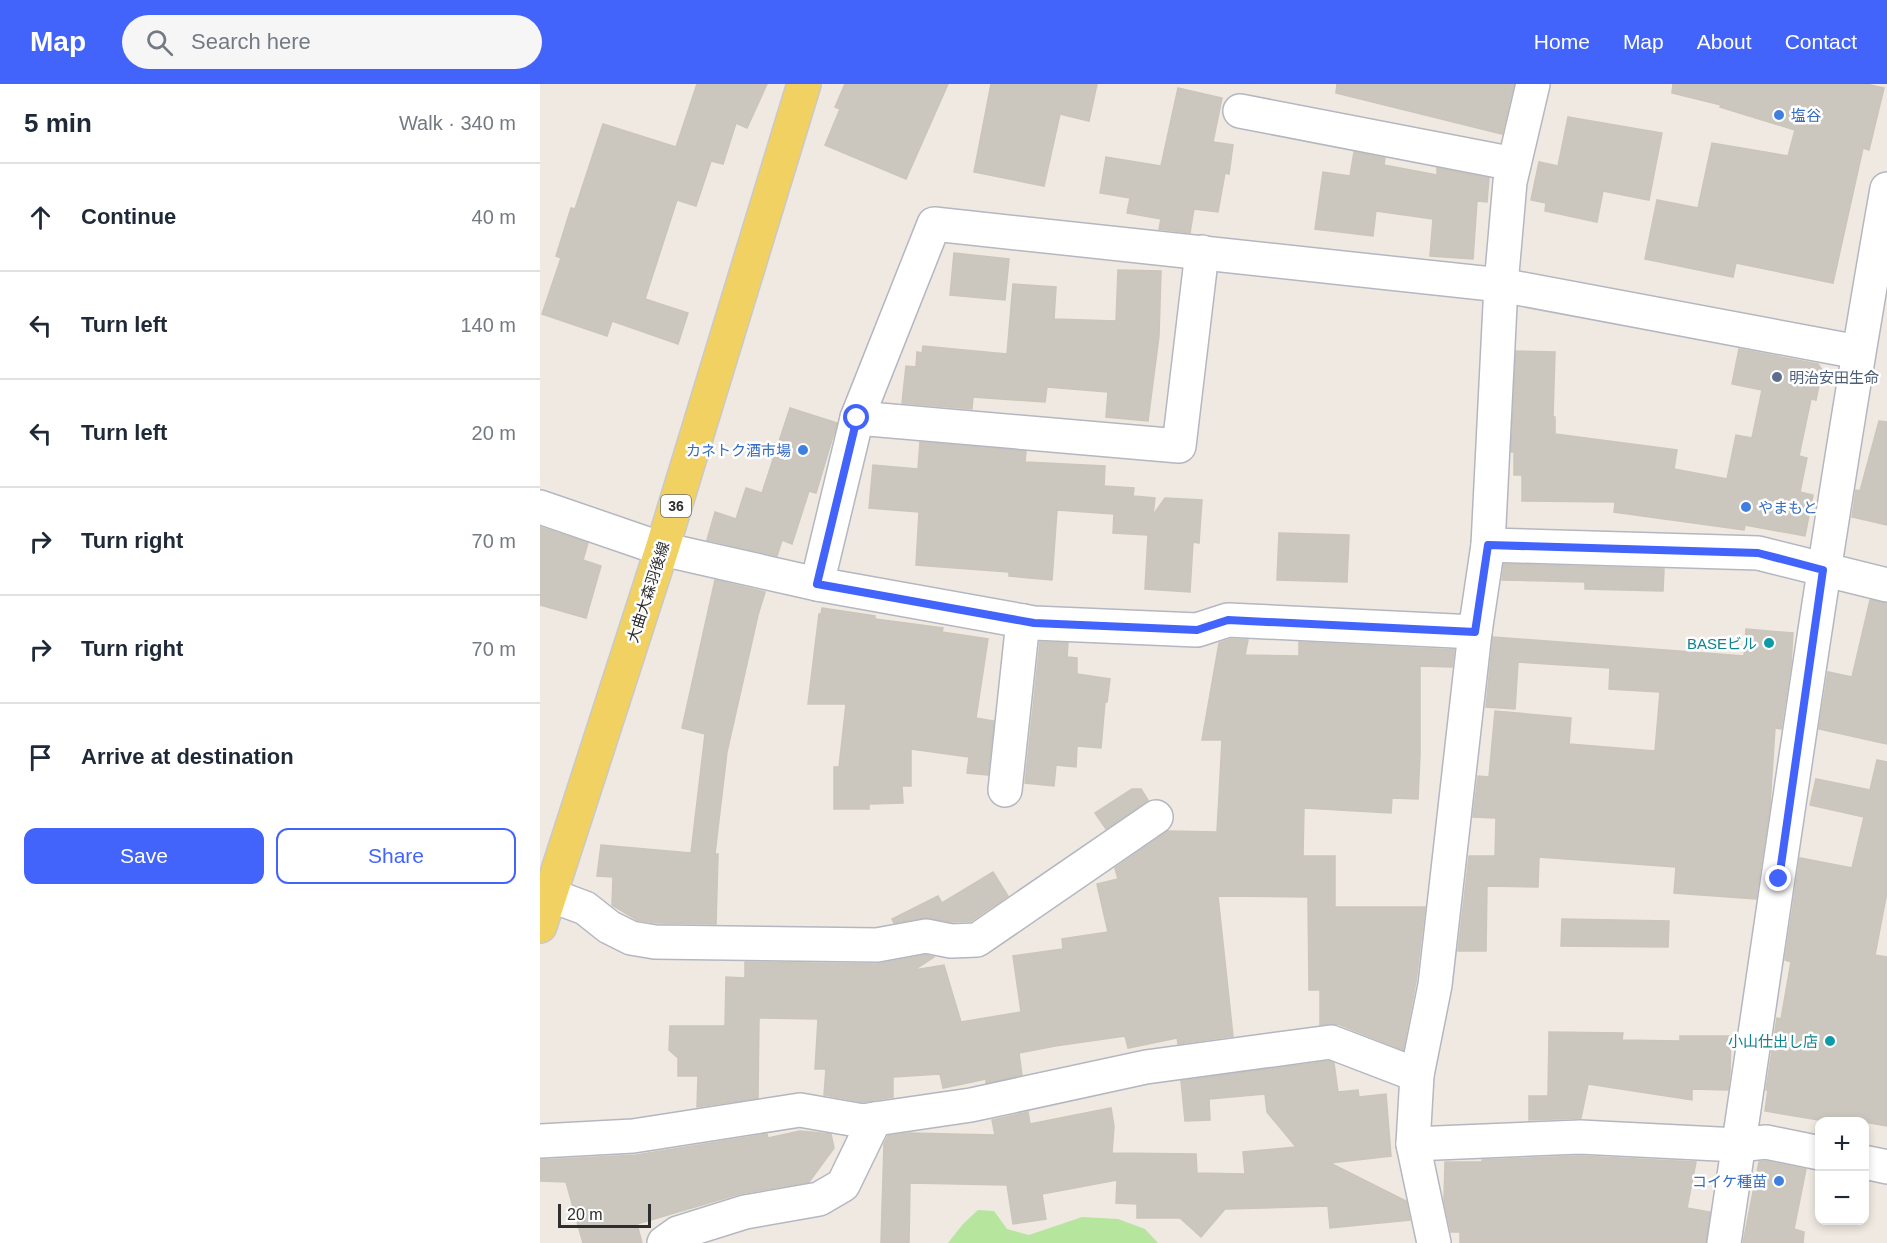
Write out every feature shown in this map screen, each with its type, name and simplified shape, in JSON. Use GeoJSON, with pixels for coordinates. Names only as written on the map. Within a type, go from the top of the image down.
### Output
{"type":"FeatureCollection","features":[{"type":"Feature","properties":{"kind":"main road","name":"大曲大森羽後線"},"geometry":{"type":"LineString","coordinates":[[540,926],[662,549],[804,84]]}},
{"type":"Feature","properties":{"kind":"street"},"geometry":{"type":"LineString","coordinates":[[1434,1243],[1413,1144],[1417,1075],[1435,985],[1475,632],[1488,545],[1501,285],[1510,182],[1533,84]]}},
{"type":"Feature","properties":{"kind":"street"},"geometry":{"type":"LineString","coordinates":[[1240,111],[1514,164]]}},
{"type":"Feature","properties":{"kind":"street"},"geometry":{"type":"LineString","coordinates":[[1724,1243],[1823,570],[1887,189]]}},
{"type":"Feature","properties":{"kind":"street"},"geometry":{"type":"LineString","coordinates":[[817,584],[857,418],[934,224],[1501,285],[1858,352]]}},
{"type":"Feature","properties":{"kind":"street"},"geometry":{"type":"LineString","coordinates":[[857,418],[1179,446],[1202,252]]}},
{"type":"Feature","properties":{"kind":"street"},"geometry":{"type":"LineString","coordinates":[[540,507],[662,549],[817,584],[1023,621],[1197,630],[1228,620],[1475,632]]}},
{"type":"Feature","properties":{"kind":"street"},"geometry":{"type":"LineString","coordinates":[[1488,545],[1758,553],[1887,585]]}},
{"type":"Feature","properties":{"kind":"street"},"geometry":{"type":"LineString","coordinates":[[1005,790],[1023,621]]}},
{"type":"Feature","properties":{"kind":"street"},"geometry":{"type":"LineString","coordinates":[[550,895],[585,908],[609,927],[631,938],[655,942],[877,945],[926,936],[951,941],[977,940],[1156,817]]}},
{"type":"Feature","properties":{"kind":"street"},"geometry":{"type":"LineString","coordinates":[[540,1141],[633,1136],[800,1110],[863,1120],[875,1119],[971,1105],[1146,1067],[1331,1042],[1417,1075]]}},
{"type":"Feature","properties":{"kind":"street"},"geometry":{"type":"LineString","coordinates":[[664,1243],[678,1233],[745,1212],[819,1198],[843,1185],[875,1119]]}},
{"type":"Feature","properties":{"kind":"street"},"geometry":{"type":"LineString","coordinates":[[1413,1144],[1580,1137],[1738,1145],[1766,1142],[1815,1152]]}},
{"type":"Feature","properties":{"kind":"street"},"geometry":{"type":"LineString","coordinates":[[1869,1163],[1887,1167]]}},
{"type":"Feature","properties":{"kind":"green space"},"geometry":{"type":"Polygon","coordinates":[[[978,1210],[994,1211],[1007,1229],[1029,1235],[1082,1217],[1118,1219],[1145,1229],[1158,1243],[948,1243],[978,1210]]]}},
{"type":"Feature","properties":{"kind":"building"},"geometry":{"type":"Polygon","coordinates":[[[697,84],[767,84],[747,128],[736,123],[723,164],[711,161],[696,206],[677,200],[645,299],[688,313],[678,344],[612,321],[607,336],[542,314],[561,258],[556,256],[571,208],[575,209],[603,124],[676,147],[697,84]]]}},
{"type":"Feature","properties":{"kind":"building"},"geometry":{"type":"Polygon","coordinates":[[[845,84],[948,84],[906,179],[825,145],[840,109],[835,107],[845,84]]]}},
{"type":"Feature","properties":{"kind":"building"},"geometry":{"type":"Polygon","coordinates":[[[991,84],[1097,84],[1089,121],[1060,114],[1044,186],[974,172],[991,84]]]}},
{"type":"Feature","properties":{"kind":"building"},"geometry":{"type":"Polygon","coordinates":[[[1337,84],[1514,84],[1502,134],[1336,93],[1337,84]]]}},
{"type":"Feature","properties":{"kind":"building"},"geometry":{"type":"Polygon","coordinates":[[[1673,84],[1866,84],[1884,88],[1869,150],[1863,148],[1833,283],[1736,263],[1733,277],[1645,259],[1657,200],[1698,208],[1712,143],[1788,156],[1795,130],[1720,107],[1721,105],[1672,93],[1673,84]]]}},
{"type":"Feature","properties":{"kind":"building"},"geometry":{"type":"Polygon","coordinates":[[[1178,88],[1222,98],[1213,142],[1233,145],[1229,174],[1225,173],[1218,212],[1194,209],[1190,233],[1159,229],[1161,219],[1127,213],[1130,198],[1100,193],[1106,157],[1161,166],[1178,88]]]}},
{"type":"Feature","properties":{"kind":"building"},"geometry":{"type":"Polygon","coordinates":[[[1568,117],[1662,133],[1649,200],[1603,191],[1597,222],[1545,211],[1546,203],[1531,200],[1539,162],[1558,166],[1568,117]]]}},
{"type":"Feature","properties":{"kind":"building"},"geometry":{"type":"Polygon","coordinates":[[[1354,152],[1385,158],[1384,165],[1437,175],[1437,168],[1489,178],[1487,202],[1477,201],[1473,259],[1430,256],[1433,219],[1376,211],[1373,236],[1315,229],[1323,172],[1350,176],[1354,152]]]}},
{"type":"Feature","properties":{"kind":"building"},"geometry":{"type":"Polygon","coordinates":[[[954,253],[1009,259],[1005,300],[950,295],[954,253]]]}},
{"type":"Feature","properties":{"kind":"building"},"geometry":{"type":"Polygon","coordinates":[[[1118,270],[1161,271],[1159,336],[1148,421],[1106,417],[1108,392],[1047,387],[1045,402],[973,397],[972,409],[902,403],[906,366],[916,367],[917,352],[922,353],[923,346],[1007,354],[1013,284],[1056,287],[1054,319],[1116,321],[1118,270]]]}},
{"type":"Feature","properties":{"kind":"building"},"geometry":{"type":"Polygon","coordinates":[[[1739,349],[1818,364],[1822,370],[1816,400],[1811,399],[1799,456],[1807,458],[1800,492],[1813,495],[1805,536],[1745,525],[1744,530],[1614,512],[1615,502],[1522,501],[1522,475],[1514,475],[1514,452],[1511,452],[1516,351],[1555,352],[1553,417],[1555,417],[1555,434],[1677,450],[1674,469],[1727,479],[1736,435],[1752,438],[1762,390],[1732,384],[1739,349]]]}},
{"type":"Feature","properties":{"kind":"building"},"geometry":{"type":"Polygon","coordinates":[[[790,408],[837,423],[816,493],[809,491],[792,544],[782,540],[777,556],[707,540],[715,512],[736,519],[746,488],[762,493],[790,408]]]}},
{"type":"Feature","properties":{"kind":"building"},"geometry":{"type":"Polygon","coordinates":[[[1879,421],[1887,422],[1887,525],[1852,517],[1856,490],[1860,491],[1879,421]]]}},
{"type":"Feature","properties":{"kind":"building"},"geometry":{"type":"Polygon","coordinates":[[[920,442],[1026,451],[1025,462],[1105,466],[1104,486],[1134,488],[1133,496],[1155,498],[1153,515],[1165,498],[1202,500],[1199,543],[1193,542],[1190,592],[1145,589],[1148,535],[1113,533],[1114,514],[1057,510],[1052,580],[1009,576],[1009,572],[916,565],[919,512],[869,508],[873,465],[918,469],[920,442]]]}},
{"type":"Feature","properties":{"kind":"building"},"geometry":{"type":"Polygon","coordinates":[[[540,527],[588,543],[583,560],[601,566],[586,618],[540,605],[540,527]]]}},
{"type":"Feature","properties":{"kind":"building"},"geometry":{"type":"Polygon","coordinates":[[[1279,533],[1349,535],[1347,582],[1277,580],[1279,533]]]}},
{"type":"Feature","properties":{"kind":"building"},"geometry":{"type":"Polygon","coordinates":[[[1504,564],[1664,569],[1663,591],[1585,589],[1585,582],[1502,580],[1504,564]]]}},
{"type":"Feature","properties":{"kind":"building"},"geometry":{"type":"Polygon","coordinates":[[[715,580],[765,592],[727,752],[715,854],[718,854],[716,924],[657,923],[637,920],[612,905],[613,877],[597,876],[601,845],[691,853],[705,734],[682,728],[715,580]]]}},
{"type":"Feature","properties":{"kind":"building"},"geometry":{"type":"Polygon","coordinates":[[[1870,600],[1887,603],[1887,744],[1819,729],[1828,672],[1852,677],[1870,600]]]}},
{"type":"Feature","properties":{"kind":"building"},"geometry":{"type":"Polygon","coordinates":[[[822,608],[875,616],[875,619],[943,628],[942,632],[988,639],[976,718],[994,721],[988,775],[967,773],[969,757],[911,749],[911,786],[902,786],[903,803],[869,804],[869,809],[834,809],[834,767],[839,767],[846,704],[808,704],[819,614],[822,608]]]}},
{"type":"Feature","properties":{"kind":"building"},"geometry":{"type":"Polygon","coordinates":[[[1746,629],[1793,633],[1791,664],[1781,729],[1775,728],[1770,805],[1756,899],[1674,893],[1676,867],[1539,857],[1538,887],[1487,886],[1486,951],[1458,951],[1469,856],[1495,856],[1496,818],[1473,817],[1478,776],[1489,777],[1495,711],[1571,718],[1569,744],[1655,751],[1660,692],[1609,689],[1610,668],[1518,662],[1515,709],[1486,707],[1493,637],[1744,656],[1746,629]]]}},
{"type":"Feature","properties":{"kind":"building"},"geometry":{"type":"Polygon","coordinates":[[[1231,639],[1248,640],[1245,655],[1299,656],[1299,642],[1454,650],[1452,667],[1420,666],[1418,799],[1392,798],[1391,813],[1304,808],[1303,856],[1335,856],[1335,907],[1425,907],[1416,982],[1403,1050],[1338,1024],[1320,1025],[1320,990],[1309,990],[1308,897],[1218,896],[1233,1036],[1178,1044],[1177,1038],[1128,1048],[1125,1036],[1055,1046],[1019,1053],[1022,1075],[986,1083],[986,1079],[943,1088],[940,1074],[893,1077],[893,1097],[863,1102],[824,1095],[826,1069],[815,1069],[818,1019],[759,1018],[758,1098],[697,1107],[698,1076],[678,1076],[678,1058],[669,1050],[670,1026],[725,1026],[726,977],[745,978],[745,962],[877,964],[926,955],[934,957],[914,970],[944,965],[961,1022],[1021,1012],[1013,956],[1063,949],[1062,939],[1108,932],[1097,884],[1118,879],[1115,868],[1168,831],[1217,832],[1222,740],[1202,740],[1219,643],[1231,639]]]}},
{"type":"Feature","properties":{"kind":"building"},"geometry":{"type":"Polygon","coordinates":[[[1040,642],[1068,643],[1067,657],[1077,658],[1077,674],[1110,679],[1107,702],[1105,702],[1101,748],[1077,746],[1076,767],[1056,765],[1054,786],[1025,783],[1040,642]]]}},
{"type":"Feature","properties":{"kind":"building"},"geometry":{"type":"Polygon","coordinates":[[[1877,760],[1887,762],[1887,892],[1875,955],[1887,957],[1887,1126],[1869,1123],[1869,1117],[1815,1117],[1815,1119],[1765,1111],[1777,1018],[1781,1019],[1791,962],[1785,960],[1800,858],[1852,868],[1864,817],[1810,805],[1816,779],[1870,790],[1877,760]]]}},
{"type":"Feature","properties":{"kind":"building"},"geometry":{"type":"Polygon","coordinates":[[[1132,789],[1141,789],[1148,800],[1106,829],[1095,813],[1132,789]]]}},
{"type":"Feature","properties":{"kind":"building"},"geometry":{"type":"Polygon","coordinates":[[[993,872],[1008,896],[971,921],[952,922],[923,918],[894,923],[892,919],[938,896],[942,903],[993,872]]]}},
{"type":"Feature","properties":{"kind":"building"},"geometry":{"type":"Polygon","coordinates":[[[1562,919],[1669,921],[1668,947],[1561,946],[1562,919]]]}},
{"type":"Feature","properties":{"kind":"building"},"geometry":{"type":"Polygon","coordinates":[[[1549,1032],[1623,1033],[1622,1040],[1680,1041],[1680,1036],[1731,1036],[1728,1090],[1692,1089],[1692,1100],[1588,1084],[1581,1118],[1529,1120],[1529,1096],[1548,1096],[1549,1032]]]}},
{"type":"Feature","properties":{"kind":"building"},"geometry":{"type":"Polygon","coordinates":[[[1329,1061],[1334,1063],[1338,1092],[1358,1090],[1359,1097],[1386,1094],[1391,1156],[1330,1163],[1406,1201],[1410,1220],[1330,1228],[1328,1206],[1225,1209],[1201,1237],[1180,1218],[1137,1218],[1137,1204],[1116,1203],[1117,1180],[1042,1194],[1046,1219],[1013,1224],[1007,1185],[910,1183],[909,1243],[881,1243],[884,1144],[888,1136],[909,1133],[995,1135],[992,1120],[1028,1112],[1030,1124],[1111,1108],[1114,1126],[1112,1153],[1196,1154],[1197,1173],[1245,1174],[1243,1152],[1296,1147],[1267,1112],[1265,1094],[1209,1099],[1210,1120],[1185,1121],[1181,1081],[1329,1061]]]}},
{"type":"Feature","properties":{"kind":"building"},"geometry":{"type":"Polygon","coordinates":[[[800,1131],[831,1134],[834,1148],[809,1182],[739,1194],[637,1224],[642,1243],[583,1243],[566,1182],[540,1181],[540,1160],[636,1155],[767,1134],[768,1138],[800,1131]]]}},
{"type":"Feature","properties":{"kind":"building"},"geometry":{"type":"Polygon","coordinates":[[[1580,1156],[1696,1162],[1687,1208],[1710,1212],[1706,1243],[1460,1243],[1460,1232],[1451,1232],[1444,1200],[1445,1162],[1580,1156]]]}},
{"type":"Feature","properties":{"kind":"building"},"geometry":{"type":"Polygon","coordinates":[[[1765,1161],[1806,1169],[1794,1229],[1804,1232],[1803,1243],[1743,1243],[1759,1162],[1765,1161]]]}},
{"type":"Feature","properties":{"kind":"place","name":"塩谷"},"geometry":{"type":"Point","coordinates":[1779,115]}},
{"type":"Feature","properties":{"kind":"place","name":"明治安田生命"},"geometry":{"type":"Point","coordinates":[1777,377]}},
{"type":"Feature","properties":{"kind":"place","name":"カネトク酒市場"},"geometry":{"type":"Point","coordinates":[803,450]}},
{"type":"Feature","properties":{"kind":"place","name":"やまもと"},"geometry":{"type":"Point","coordinates":[1746,507]}},
{"type":"Feature","properties":{"kind":"place","name":"BASEビル"},"geometry":{"type":"Point","coordinates":[1769,643]}},
{"type":"Feature","properties":{"kind":"place","name":"小山仕出し店"},"geometry":{"type":"Point","coordinates":[1830,1041]}},
{"type":"Feature","properties":{"kind":"place","name":"コイケ種苗"},"geometry":{"type":"Point","coordinates":[1779,1181]}},
{"type":"Feature","properties":{"kind":"route"},"geometry":{"type":"LineString","coordinates":[[857,418],[817,584],[1034,623],[1197,630],[1228,620],[1475,632],[1488,545],[1758,553],[1823,570],[1779,879]]}}]}
